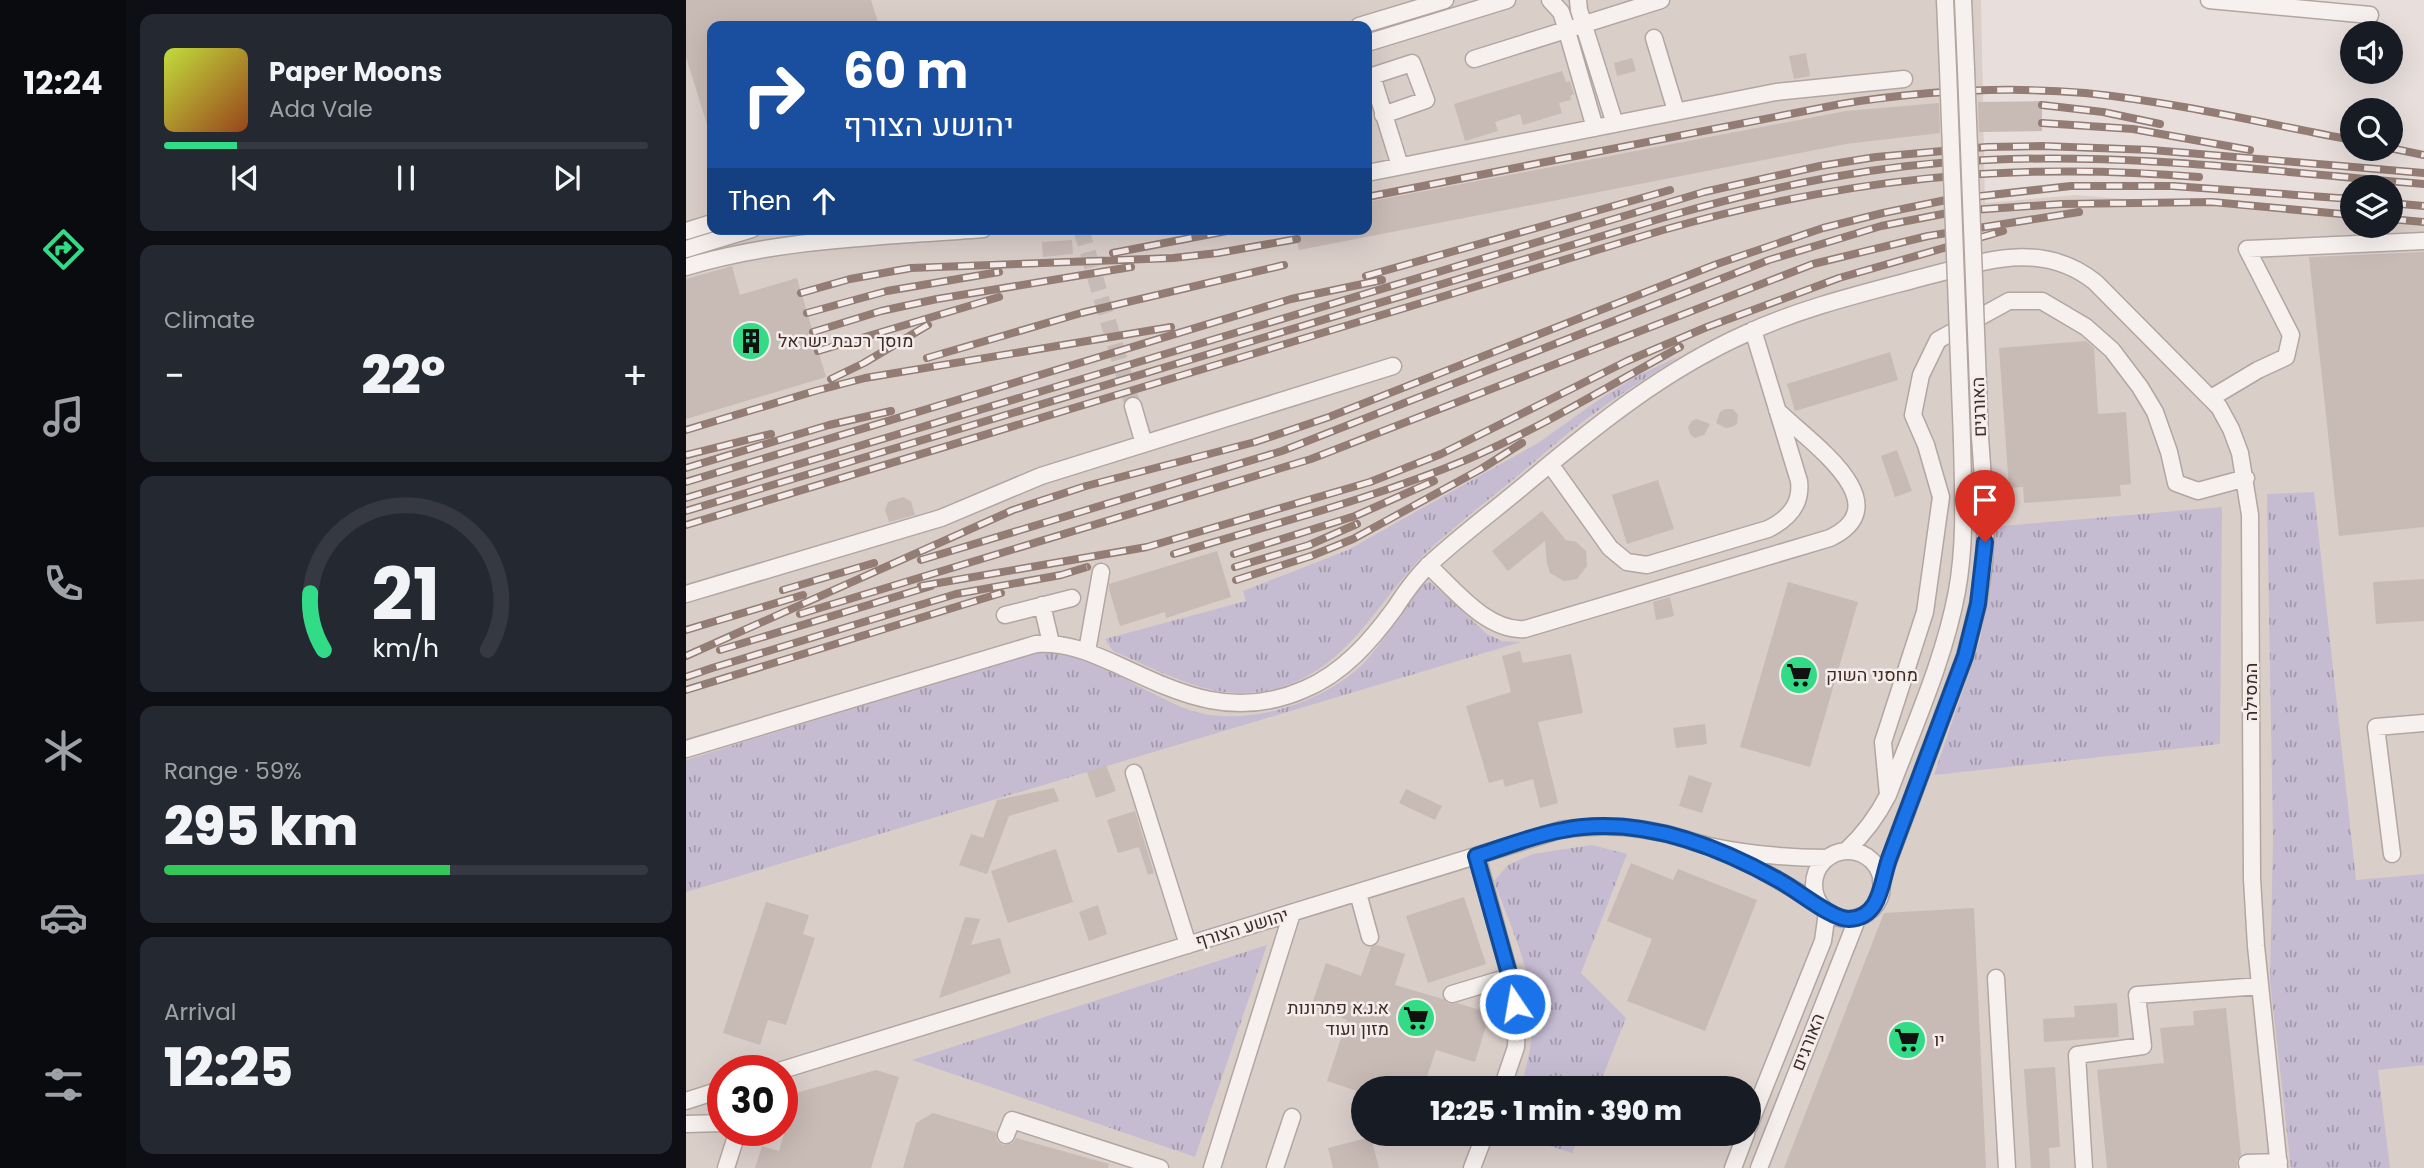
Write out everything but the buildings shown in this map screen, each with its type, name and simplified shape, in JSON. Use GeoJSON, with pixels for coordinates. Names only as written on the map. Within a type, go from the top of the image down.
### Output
{"type":"FeatureCollection","features":[{"type":"Feature","properties":{"kind":"street"},"geometry":{"type":"LineString","coordinates":[[1372,22],[1446,0]]}},
{"type":"Feature","properties":{"kind":"street"},"geometry":{"type":"LineString","coordinates":[[1372,41],[1507,0]]}},
{"type":"Feature","properties":{"kind":"street"},"geometry":{"type":"LineString","coordinates":[[1550,0],[1561,12],[1595,128]]}},
{"type":"Feature","properties":{"kind":"street"},"geometry":{"type":"LineString","coordinates":[[1578,0],[1615,124]]}},
{"type":"Feature","properties":{"kind":"street"},"geometry":{"type":"LineString","coordinates":[[1474,59],[1661,0]]}},
{"type":"Feature","properties":{"kind":"street"},"geometry":{"type":"LineString","coordinates":[[1934,0],[1948,64]]}},
{"type":"Feature","properties":{"kind":"street","name":"האורגים"},"geometry":{"type":"LineString","coordinates":[[1846,851],[1877,817],[1888,795],[1944,646],[1957,591],[1964,516],[1945,0]]}},
{"type":"Feature","properties":{"kind":"street","name":"האורגים"},"geometry":{"type":"LineString","coordinates":[[1881,881],[1965,656],[1978,604],[1984,563],[1986,521],[1980,437],[1963,0]]}},
{"type":"Feature","properties":{"kind":"street"},"geometry":{"type":"LineString","coordinates":[[1965,39],[1970,0]]}},
{"type":"Feature","properties":{"kind":"street"},"geometry":{"type":"LineString","coordinates":[[2209,0],[2332,6],[2370,15]]}},
{"type":"Feature","properties":{"kind":"street"},"geometry":{"type":"LineString","coordinates":[[1654,38],[1676,111]]}},
{"type":"Feature","properties":{"kind":"street"},"geometry":{"type":"LineString","coordinates":[[1372,172],[1776,92],[1904,79]]}},
{"type":"Feature","properties":{"kind":"street"},"geometry":{"type":"LineString","coordinates":[[1383,115],[1400,166]]}},
{"type":"Feature","properties":{"kind":"street"},"geometry":{"type":"LineString","coordinates":[[686,230],[707,224]]}},
{"type":"Feature","properties":{"kind":"street"},"geometry":{"type":"LineString","coordinates":[[686,249],[732,235]]}},
{"type":"Feature","properties":{"kind":"street"},"geometry":{"type":"LineString","coordinates":[[686,267],[820,235]]}},
{"type":"Feature","properties":{"kind":"street"},"geometry":{"type":"LineString","coordinates":[[2211,398],[2286,357],[2291,335],[2247,249],[2424,241]]}},
{"type":"Feature","properties":{"kind":"street","name":"המסילה"},"geometry":{"type":"LineString","coordinates":[[1753,330],[1821,304],[2004,258],[2028,256],[2049,259],[2069,265],[2087,275],[2211,398],[2231,429],[2246,478],[2250,515],[2252,879],[2279,1165]]}},
{"type":"Feature","properties":{"kind":"street"},"geometry":{"type":"LineString","coordinates":[[1888,795],[1883,742],[1925,611],[1941,497],[1926,445],[1913,415],[1921,374],[1938,340],[2009,301],[2042,301],[2086,327],[2112,350],[2140,387],[2155,412],[2176,483],[2198,491],[2246,478]]}},
{"type":"Feature","properties":{"kind":"street"},"geometry":{"type":"LineString","coordinates":[[686,749],[1021,647],[1051,643],[1087,651],[1163,686],[1210,701],[1247,704],[1283,698],[1307,689],[1353,658],[1374,636],[1428,565],[1597,425],[1662,379],[1753,330],[1799,481],[1798,499],[1790,514],[1768,529],[1656,563],[1633,564],[1614,552],[1550,464]]}},
{"type":"Feature","properties":{"kind":"street"},"geometry":{"type":"LineString","coordinates":[[686,594],[941,518],[1041,476],[1393,366]]}},
{"type":"Feature","properties":{"kind":"street"},"geometry":{"type":"LineString","coordinates":[[1133,406],[1144,444]]}},
{"type":"Feature","properties":{"kind":"street"},"geometry":{"type":"LineString","coordinates":[[1428,565],[1492,622],[1507,628],[1525,629],[1830,538],[1853,520],[1857,509],[1856,496],[1829,458],[1777,410]]}},
{"type":"Feature","properties":{"kind":"street"},"geometry":{"type":"LineString","coordinates":[[1087,651],[1101,572]]}},
{"type":"Feature","properties":{"kind":"street"},"geometry":{"type":"LineString","coordinates":[[1005,615],[1072,598]]}},
{"type":"Feature","properties":{"kind":"street"},"geometry":{"type":"LineString","coordinates":[[1042,606],[1051,643]]}},
{"type":"Feature","properties":{"kind":"street"},"geometry":{"type":"LineString","coordinates":[[2392,854],[2376,727],[2424,723]]}},
{"type":"Feature","properties":{"kind":"street"},"geometry":{"type":"LineString","coordinates":[[1134,773],[1188,945]]}},
{"type":"Feature","properties":{"kind":"street","name":"יהושע הצורף"},"geometry":{"type":"LineString","coordinates":[[798,1065],[1560,830],[1587,826],[1657,832],[1709,846],[1766,855],[1827,858]]}},
{"type":"Feature","properties":{"kind":"street","name":"יהושע הצורף"},"geometry":{"type":"LineString","coordinates":[[1709,846],[1754,866],[1823,908]]}},
{"type":"Feature","properties":{"kind":"street"},"geometry":{"type":"LineString","coordinates":[[1846,851],[1866,856],[1873,863],[1881,881],[1881,893],[1876,903],[1868,912],[1848,919],[1836,917],[1823,908],[1815,894],[1815,874],[1827,858],[1846,851]]}},
{"type":"Feature","properties":{"kind":"street"},"geometry":{"type":"LineString","coordinates":[[1476,856],[1509,977],[1517,1020],[1516,1047],[1507,1076]]}},
{"type":"Feature","properties":{"kind":"street"},"geometry":{"type":"LineString","coordinates":[[1358,893],[1370,937]]}},
{"type":"Feature","properties":{"kind":"street","name":"האורגים"},"geometry":{"type":"LineString","coordinates":[[1761,1096],[1823,941],[1823,908]]}},
{"type":"Feature","properties":{"kind":"street"},"geometry":{"type":"LineString","coordinates":[[1212,1168],[1292,913]]}},
{"type":"Feature","properties":{"kind":"street","name":"האורגים"},"geometry":{"type":"LineString","coordinates":[[1759,1168],[1858,917]]}},
{"type":"Feature","properties":{"kind":"street"},"geometry":{"type":"LineString","coordinates":[[1452,994],[1509,977]]}},
{"type":"Feature","properties":{"kind":"street"},"geometry":{"type":"LineString","coordinates":[[1996,978],[2007,1168]]}},
{"type":"Feature","properties":{"kind":"street"},"geometry":{"type":"LineString","coordinates":[[2084,1168],[2077,1055],[2143,1046],[2137,995],[2260,986]]}},
{"type":"Feature","properties":{"kind":"street"},"geometry":{"type":"LineString","coordinates":[[686,1101],[707,1094]]}},
{"type":"Feature","properties":{"kind":"street"},"geometry":{"type":"LineString","coordinates":[[1275,1168],[1292,1117]]}},
{"type":"Feature","properties":{"kind":"street"},"geometry":{"type":"LineString","coordinates":[[1006,1135],[1012,1119],[1160,1168]]}},
{"type":"Feature","properties":{"kind":"street"},"geometry":{"type":"LineString","coordinates":[[686,1124],[707,1124]]}},
{"type":"Feature","properties":{"kind":"street"},"geometry":{"type":"LineString","coordinates":[[726,1168],[733,1146]]}},
{"type":"Feature","properties":{"kind":"street"},"geometry":{"type":"LineString","coordinates":[[1472,1168],[1480,1146]]}},
{"type":"Feature","properties":{"kind":"street"},"geometry":{"type":"LineString","coordinates":[[1733,1168],[1741,1146]]}},
{"type":"Feature","properties":{"kind":"street"},"geometry":{"type":"LineString","coordinates":[[2248,1168],[2247,1163],[2279,1165]]}},
{"type":"Feature","properties":{"kind":"shaded area"},"geometry":{"type":"Polygon","coordinates":[[[686,0],[1981,0],[1985,203],[2076,195],[2340,216],[2340,238],[2403,238],[2403,221],[2424,224],[2424,1168],[686,1168],[686,0]]]}},
{"type":"Feature","properties":{"kind":"green space"},"geometry":{"type":"Polygon","coordinates":[[[1682,355],[1585,420],[1443,537],[1415,564],[1349,643],[1309,675],[1285,686],[1262,692],[1218,691],[1176,678],[1113,651],[1105,639],[1246,601],[1243,591],[1348,550],[1538,443],[1635,377],[1682,355]]]}},
{"type":"Feature","properties":{"kind":"green space"},"geometry":{"type":"Polygon","coordinates":[[[2314,492],[2356,880],[2424,874],[2424,1065],[2378,1070],[2390,1168],[2291,1168],[2270,981],[2273,841],[2267,494],[2314,492]]]}},
{"type":"Feature","properties":{"kind":"green space"},"geometry":{"type":"Polygon","coordinates":[[[2222,507],[2220,744],[1934,775],[1980,640],[1994,554],[1991,527],[2222,507]]]}},
{"type":"Feature","properties":{"kind":"green space"},"geometry":{"type":"Polygon","coordinates":[[[1430,582],[1487,634],[1502,641],[1521,642],[686,892],[686,760],[1025,655],[1045,652],[1065,653],[1090,661],[1168,701],[1200,713],[1245,716],[1269,712],[1316,696],[1356,671],[1378,647],[1420,585],[1430,582]]]}},
{"type":"Feature","properties":{"kind":"green space"},"geometry":{"type":"Polygon","coordinates":[[[1592,845],[1627,854],[1581,973],[1626,1018],[1603,1076],[1524,1076],[1530,1051],[1532,996],[1518,946],[1494,881],[1508,865],[1533,854],[1592,845]]]}},
{"type":"Feature","properties":{"kind":"green space"},"geometry":{"type":"Polygon","coordinates":[[[1267,945],[1195,1157],[912,1060],[1267,945]]]}},
{"type":"Feature","properties":{"kind":"green space"},"geometry":{"type":"Polygon","coordinates":[[[1550,1146],[1575,1146],[1572,1153],[1550,1146]]]}},
{"type":"Feature","properties":{"kind":"tunnel"},"geometry":{"type":"LineString","coordinates":[[1083,235],[1133,406]]}},
{"type":"Feature","properties":{"kind":"railway"},"geometry":{"type":"LineString","coordinates":[[1372,196],[1841,104],[1963,91],[2054,91],[2119,97],[2186,107],[2340,138]]}},
{"type":"Feature","properties":{"kind":"railway"},"geometry":{"type":"LineString","coordinates":[[2042,105],[2103,112],[2160,124]]}},
{"type":"Feature","properties":{"kind":"railway"},"geometry":{"type":"LineString","coordinates":[[2042,123],[2133,129],[2250,150]]}},
{"type":"Feature","properties":{"kind":"railway"},"geometry":{"type":"LineString","coordinates":[[686,498],[1704,192],[1820,166],[1876,157],[1987,147],[2042,146],[2152,150],[2424,173]]}},
{"type":"Feature","properties":{"kind":"railway"},"geometry":{"type":"LineString","coordinates":[[2403,151],[2424,155]]}},
{"type":"Feature","properties":{"kind":"railway"},"geometry":{"type":"LineString","coordinates":[[686,511],[1669,216],[1826,178],[1945,162],[2096,159],[2205,165],[2424,184]]}},
{"type":"Feature","properties":{"kind":"railway"},"geometry":{"type":"LineString","coordinates":[[686,525],[1730,212],[1796,198],[1928,178],[2062,171],[2199,177]]}},
{"type":"Feature","properties":{"kind":"railway"},"geometry":{"type":"LineString","coordinates":[[686,656],[1013,510],[1086,486],[1255,442],[1329,417],[1717,264],[1823,228],[1946,200],[2071,186],[2173,186],[2340,198]]}},
{"type":"Feature","properties":{"kind":"railway"},"geometry":{"type":"LineString","coordinates":[[1366,276],[1670,190]]}},
{"type":"Feature","properties":{"kind":"railway"},"geometry":{"type":"LineString","coordinates":[[921,560],[1282,451],[1769,260],[1881,226],[1958,211],[2061,204],[2212,202],[2340,214]]}},
{"type":"Feature","properties":{"kind":"railway"},"geometry":{"type":"LineString","coordinates":[[2403,204],[2424,206]]}},
{"type":"Feature","properties":{"kind":"railway"},"geometry":{"type":"LineString","coordinates":[[800,614],[1311,459],[1813,264],[1928,236],[2079,212]]}},
{"type":"Feature","properties":{"kind":"railway"},"geometry":{"type":"LineString","coordinates":[[2403,220],[2424,222]]}},
{"type":"Feature","properties":{"kind":"railway"},"geometry":{"type":"LineString","coordinates":[[921,586],[1147,547],[1370,482],[1441,454],[1627,361],[1707,327],[1839,278],[2003,231]]}},
{"type":"Feature","properties":{"kind":"railway"},"geometry":{"type":"LineString","coordinates":[[1113,253],[1206,235]]}},
{"type":"Feature","properties":{"kind":"railway"},"geometry":{"type":"LineString","coordinates":[[801,293],[850,279],[911,268],[1173,258],[1297,239]]}},
{"type":"Feature","properties":{"kind":"railway"},"geometry":{"type":"LineString","coordinates":[[927,358],[1081,313],[1284,265]]}},
{"type":"Feature","properties":{"kind":"railway"},"geometry":{"type":"LineString","coordinates":[[813,332],[881,311],[937,299],[1131,267]]}},
{"type":"Feature","properties":{"kind":"railway"},"geometry":{"type":"LineString","coordinates":[[807,313],[887,291],[999,272]]}},
{"type":"Feature","properties":{"kind":"railway"},"geometry":{"type":"LineString","coordinates":[[686,482],[1291,299],[1382,280]]}},
{"type":"Feature","properties":{"kind":"railway"},"geometry":{"type":"LineString","coordinates":[[818,351],[999,297]]}},
{"type":"Feature","properties":{"kind":"railway"},"geometry":{"type":"LineString","coordinates":[[831,379],[928,325]]}},
{"type":"Feature","properties":{"kind":"railway"},"geometry":{"type":"LineString","coordinates":[[686,430],[865,378],[1171,327]]}},
{"type":"Feature","properties":{"kind":"railway"},"geometry":{"type":"LineString","coordinates":[[1174,554],[1359,499],[1468,459],[1549,420],[1680,347]]}},
{"type":"Feature","properties":{"kind":"railway"},"geometry":{"type":"LineString","coordinates":[[686,468],[829,425],[891,411]]}},
{"type":"Feature","properties":{"kind":"railway"},"geometry":{"type":"LineString","coordinates":[[686,455],[771,434]]}},
{"type":"Feature","properties":{"kind":"railway"},"geometry":{"type":"LineString","coordinates":[[1236,580],[1311,556],[1353,539],[1481,469],[1522,443]]}},
{"type":"Feature","properties":{"kind":"railway"},"geometry":{"type":"LineString","coordinates":[[1234,554],[1355,516],[1434,481]]}},
{"type":"Feature","properties":{"kind":"railway"},"geometry":{"type":"LineString","coordinates":[[1235,567],[1309,545],[1357,524]]}},
{"type":"Feature","properties":{"kind":"railway"},"geometry":{"type":"LineString","coordinates":[[783,590],[874,563]]}},
{"type":"Feature","properties":{"kind":"railway"},"geometry":{"type":"LineString","coordinates":[[686,677],[956,594],[1061,575],[1087,567]]}},
{"type":"Feature","properties":{"kind":"railway"},"geometry":{"type":"LineString","coordinates":[[720,650],[931,586]]}},
{"type":"Feature","properties":{"kind":"railway"},"geometry":{"type":"LineString","coordinates":[[686,690],[1001,593]]}},
{"type":"Feature","properties":{"kind":"railway"},"geometry":{"type":"LineString","coordinates":[[686,630],[803,595]]}},
{"type":"Feature","properties":{"kind":"place","name":"מוסך רכבת ישראל"},"geometry":{"type":"Point","coordinates":[751,341]}},
{"type":"Feature","properties":{"kind":"place","name":"מחסני השוק"},"geometry":{"type":"Point","coordinates":[1799,675]}},
{"type":"Feature","properties":{"kind":"place","name":"א.נ.א פתרונות מזון ועוד"},"geometry":{"type":"Point","coordinates":[1416,1018]}},
{"type":"Feature","properties":{"kind":"place","name":"יו"},"geometry":{"type":"Point","coordinates":[1907,1040]}},
{"type":"Feature","properties":{"kind":"route"},"geometry":{"type":"LineString","coordinates":[[1515,1004],[1513,988],[1476,856],[1560,830],[1587,826],[1657,832],[1709,846],[1754,866],[1836,917],[1848,919],[1868,912],[1881,893],[1881,881],[1965,656],[1978,604],[1985,542]]}}]}
